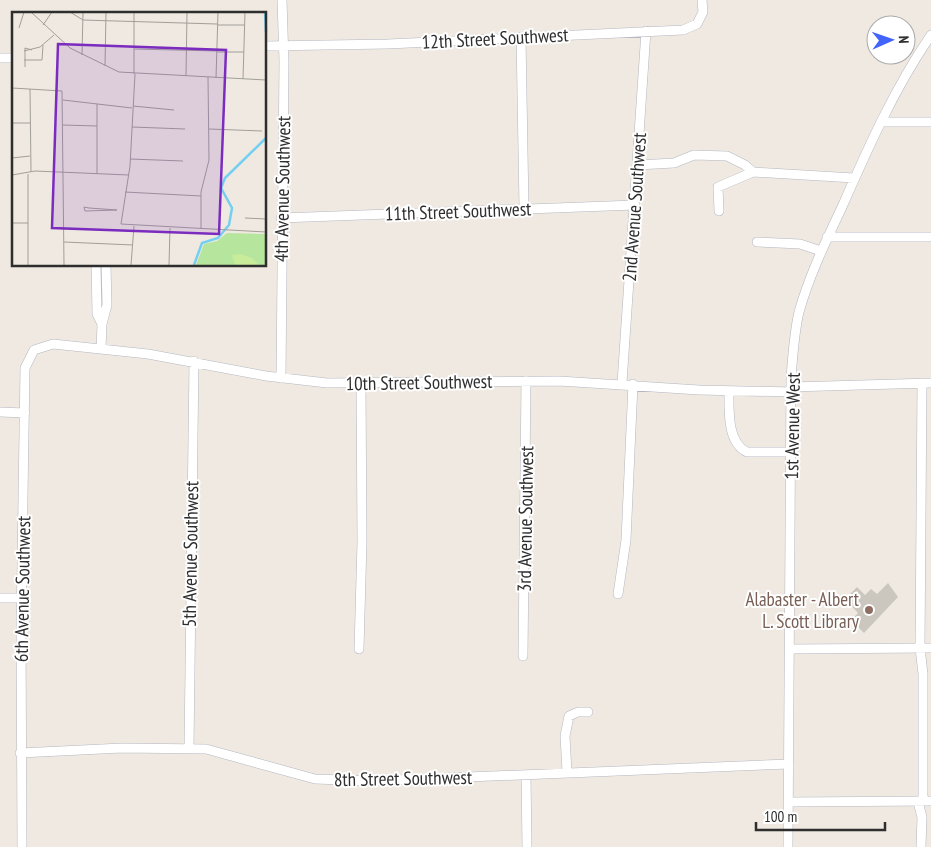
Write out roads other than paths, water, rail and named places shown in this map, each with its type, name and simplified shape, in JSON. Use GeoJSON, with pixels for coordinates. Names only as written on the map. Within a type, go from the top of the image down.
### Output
{"type":"FeatureCollection","features":[{"type":"Feature","properties":{"kind":"street","name":"4th Avenue Southwest"},"geometry":{"type":"LineString","coordinates":[[281,378],[284,45],[282,0]]}},
{"type":"Feature","properties":{"kind":"street","name":"12th Street Southwest"},"geometry":{"type":"LineString","coordinates":[[266,46],[388,44],[683,30],[694,27],[701,18],[702,0]]}},
{"type":"Feature","properties":{"kind":"street","name":"2nd Avenue Southwest"},"geometry":{"type":"LineString","coordinates":[[622,383],[646,31]]}},
{"type":"Feature","properties":{"kind":"street","name":"1st Avenue West"},"geometry":{"type":"LineString","coordinates":[[788,847],[792,390],[794,345],[799,313],[821,251],[854,178],[911,65],[931,35]]}},
{"type":"Feature","properties":{"kind":"street"},"geometry":{"type":"LineString","coordinates":[[521,37],[524,208]]}},
{"type":"Feature","properties":{"kind":"street"},"geometry":{"type":"LineString","coordinates":[[881,122],[931,122]]}},
{"type":"Feature","properties":{"kind":"street"},"geometry":{"type":"LineString","coordinates":[[638,165],[674,163],[694,155],[727,156],[753,172]]}},
{"type":"Feature","properties":{"kind":"street"},"geometry":{"type":"LineString","coordinates":[[719,211],[718,187],[753,172],[854,178]]}},
{"type":"Feature","properties":{"kind":"street","name":"11th Street Southwest"},"geometry":{"type":"LineString","coordinates":[[281,218],[635,205]]}},
{"type":"Feature","properties":{"kind":"street"},"geometry":{"type":"LineString","coordinates":[[827,237],[857,239],[931,237]]}},
{"type":"Feature","properties":{"kind":"street"},"geometry":{"type":"LineString","coordinates":[[757,242],[800,244],[821,251]]}},
{"type":"Feature","properties":{"kind":"street"},"geometry":{"type":"LineString","coordinates":[[96,266],[97,314],[102,324]]}},
{"type":"Feature","properties":{"kind":"street"},"geometry":{"type":"LineString","coordinates":[[101,349],[102,324],[107,305],[106,266]]}},
{"type":"Feature","properties":{"kind":"street","name":"10th Street Southwest"},"geometry":{"type":"LineString","coordinates":[[48,344],[194,361],[281,378],[361,384],[622,383],[729,391],[792,390],[926,383]]}},
{"type":"Feature","properties":{"kind":"street","name":"6th Avenue Southwest"},"geometry":{"type":"LineString","coordinates":[[22,847],[20,753],[26,363],[34,350],[48,344]]}},
{"type":"Feature","properties":{"kind":"street","name":"5th Avenue Southwest"},"geometry":{"type":"LineString","coordinates":[[189,747],[194,361]]}},
{"type":"Feature","properties":{"kind":"street","name":"3rd Avenue Southwest"},"geometry":{"type":"LineString","coordinates":[[524,656],[527,491],[526,382]]}},
{"type":"Feature","properties":{"kind":"street"},"geometry":{"type":"LineString","coordinates":[[921,847],[927,736],[920,648],[926,383]]}},
{"type":"Feature","properties":{"kind":"street"},"geometry":{"type":"LineString","coordinates":[[359,649],[362,542],[361,384]]}},
{"type":"Feature","properties":{"kind":"street"},"geometry":{"type":"LineString","coordinates":[[618,594],[626,540],[633,384]]}},
{"type":"Feature","properties":{"kind":"street"},"geometry":{"type":"LineString","coordinates":[[729,391],[733,436],[741,449],[747,452],[792,452]]}},
{"type":"Feature","properties":{"kind":"street"},"geometry":{"type":"LineString","coordinates":[[0,412],[25,413]]}},
{"type":"Feature","properties":{"kind":"street"},"geometry":{"type":"LineString","coordinates":[[0,598],[22,598]]}},
{"type":"Feature","properties":{"kind":"street"},"geometry":{"type":"LineString","coordinates":[[790,649],[931,648]]}},
{"type":"Feature","properties":{"kind":"street"},"geometry":{"type":"LineString","coordinates":[[567,772],[565,736],[569,716],[578,712],[588,712]]}},
{"type":"Feature","properties":{"kind":"street","name":"8th Street Southwest"},"geometry":{"type":"LineString","coordinates":[[20,753],[189,747],[214,750],[280,770],[332,780],[413,781],[567,772],[788,764]]}},
{"type":"Feature","properties":{"kind":"street"},"geometry":{"type":"LineString","coordinates":[[526,775],[527,847]]}},
{"type":"Feature","properties":{"kind":"street"},"geometry":{"type":"LineString","coordinates":[[788,802],[924,801]]}},
{"type":"Feature","properties":{"kind":"place","name":"Alabaster - Albert L. Scott Library"},"geometry":{"type":"Point","coordinates":[869,610]}}]}
